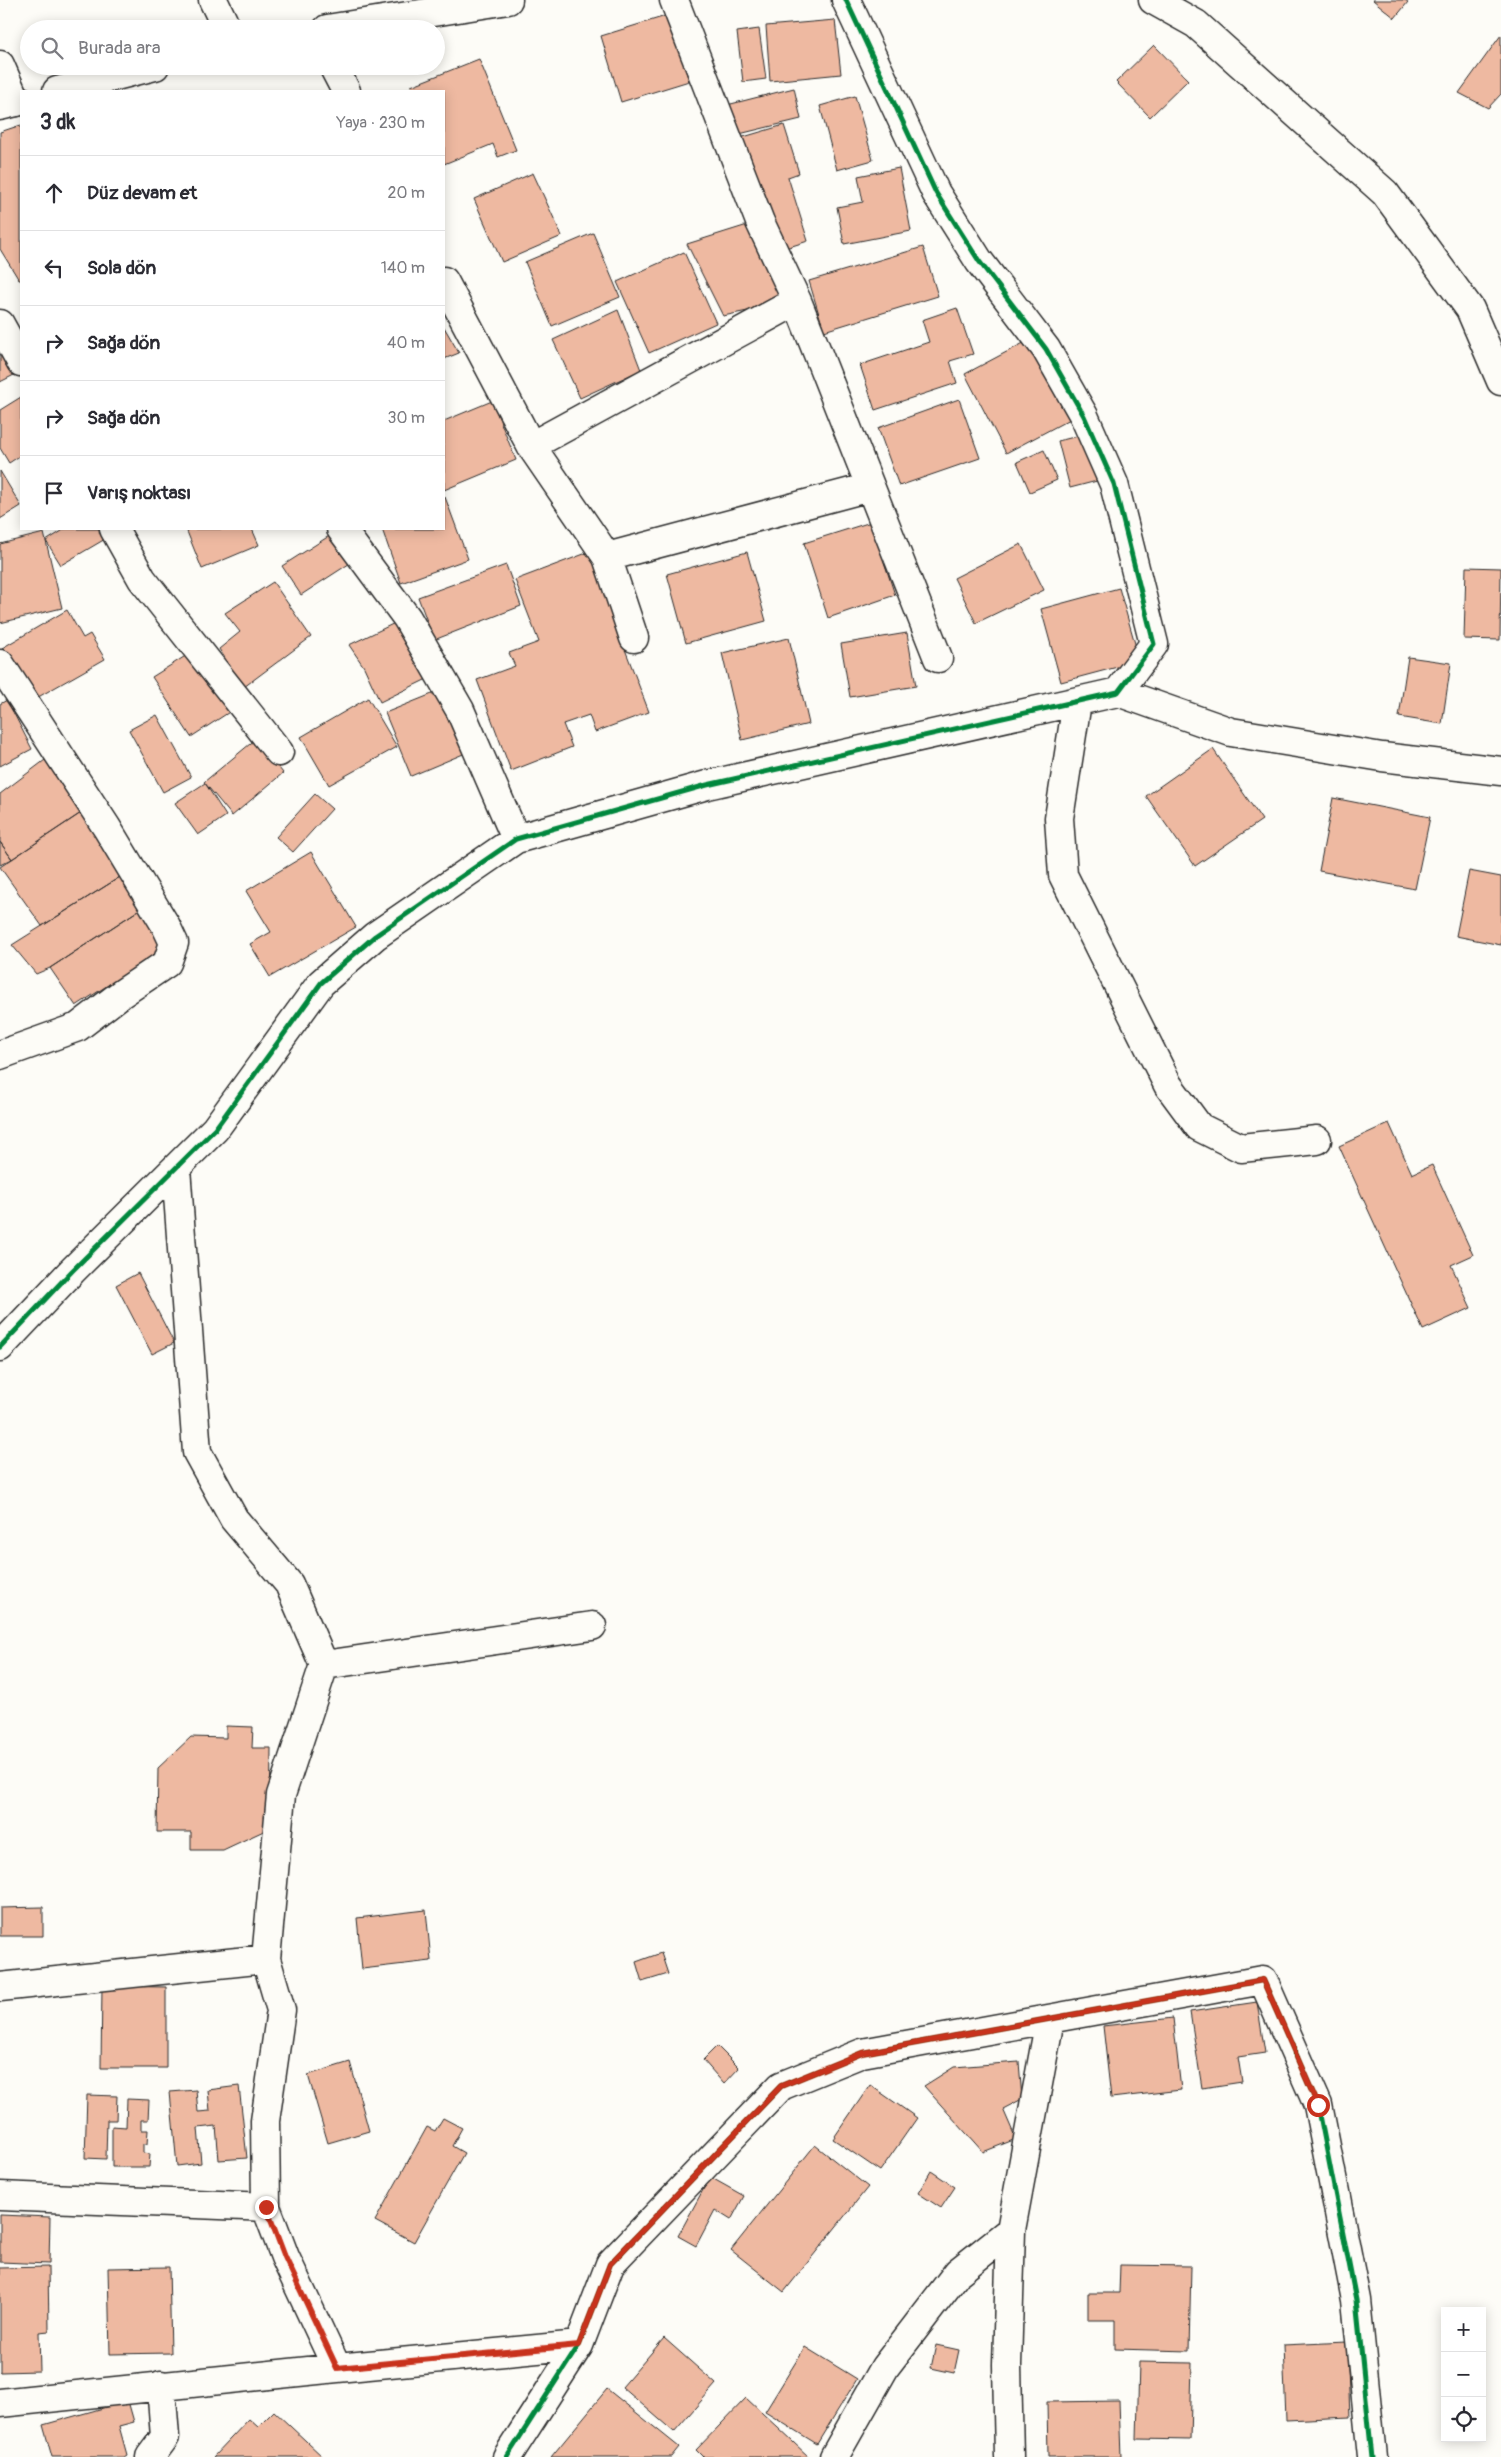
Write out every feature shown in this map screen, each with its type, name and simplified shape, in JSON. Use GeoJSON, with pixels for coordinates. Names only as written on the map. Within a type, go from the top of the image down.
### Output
{"type":"FeatureCollection","features":[{"type":"Feature","properties":{"kind":"street"},"geometry":{"type":"LineString","coordinates":[[213,0],[223,20]]}},
{"type":"Feature","properties":{"kind":"street"},"geometry":{"type":"LineString","coordinates":[[674,0],[760,222],[797,301],[938,658]]}},
{"type":"Feature","properties":{"kind":"street"},"geometry":{"type":"LineString","coordinates":[[846,0],[936,193],[980,261],[1046,349],[1084,416],[1114,484],[1154,644],[1118,692]]}},
{"type":"Feature","properties":{"kind":"street"},"geometry":{"type":"LineString","coordinates":[[1153,0],[1196,24],[1385,193],[1470,309],[1501,381]]}},
{"type":"Feature","properties":{"kind":"street"},"geometry":{"type":"LineString","coordinates":[[382,20],[498,1]]}},
{"type":"Feature","properties":{"kind":"street"},"geometry":{"type":"LineString","coordinates":[[0,65],[13,103]]}},
{"type":"Feature","properties":{"kind":"street"},"geometry":{"type":"LineString","coordinates":[[65,90],[88,87],[126,75]]}},
{"type":"Feature","properties":{"kind":"street"},"geometry":{"type":"LineString","coordinates":[[338,75],[345,90]]}},
{"type":"Feature","properties":{"kind":"street"},"geometry":{"type":"LineString","coordinates":[[445,283],[531,446],[606,557],[634,638]]}},
{"type":"Feature","properties":{"kind":"street"},"geometry":{"type":"LineString","coordinates":[[531,446],[797,301]]}},
{"type":"Feature","properties":{"kind":"street"},"geometry":{"type":"LineString","coordinates":[[0,324],[20,360]]}},
{"type":"Feature","properties":{"kind":"street"},"geometry":{"type":"LineString","coordinates":[[606,557],[870,487]]}},
{"type":"Feature","properties":{"kind":"street"},"geometry":{"type":"LineString","coordinates":[[115,530],[142,579],[279,752]]}},
{"type":"Feature","properties":{"kind":"street"},"geometry":{"type":"LineString","coordinates":[[342,530],[407,618],[460,710],[516,839]]}},
{"type":"Feature","properties":{"kind":"street"},"geometry":{"type":"LineString","coordinates":[[0,664],[107,828],[166,926],[174,943],[167,963],[120,994],[78,1027],[0,1055]]}},
{"type":"Feature","properties":{"kind":"street"},"geometry":{"type":"LineString","coordinates":[[0,1348],[72,1271],[215,1129],[321,983],[375,936],[516,839],[707,785],[1118,692],[1231,732],[1382,757],[1501,771]]}},
{"type":"Feature","properties":{"kind":"street"},"geometry":{"type":"LineString","coordinates":[[1077,702],[1059,818],[1063,875],[1168,1085],[1199,1127],[1241,1148],[1316,1140]]}},
{"type":"Feature","properties":{"kind":"street"},"geometry":{"type":"LineString","coordinates":[[176,1168],[197,1452],[234,1519],[289,1584],[324,1665],[281,1795],[266,1959],[281,2010],[265,2121],[266,2207],[285,2257],[337,2368]]}},
{"type":"Feature","properties":{"kind":"street"},"geometry":{"type":"LineString","coordinates":[[324,1665],[592,1626]]}},
{"type":"Feature","properties":{"kind":"street"},"geometry":{"type":"LineString","coordinates":[[0,1987],[266,1959]]}},
{"type":"Feature","properties":{"kind":"street"},"geometry":{"type":"LineString","coordinates":[[507,2457],[579,2345],[610,2264],[781,2086],[862,2053],[1263,1980],[1318,2105],[1356,2300],[1372,2457]]}},
{"type":"Feature","properties":{"kind":"street"},"geometry":{"type":"LineString","coordinates":[[1009,2457],[1007,2365],[1011,2230],[1050,2019]]}},
{"type":"Feature","properties":{"kind":"street"},"geometry":{"type":"LineString","coordinates":[[0,2196],[266,2207]]}},
{"type":"Feature","properties":{"kind":"street"},"geometry":{"type":"LineString","coordinates":[[834,2457],[886,2367],[958,2272],[1011,2230]]}},
{"type":"Feature","properties":{"kind":"street"},"geometry":{"type":"LineString","coordinates":[[0,2403],[161,2385],[579,2345]]}},
{"type":"Feature","properties":{"kind":"street"},"geometry":{"type":"LineString","coordinates":[[150,2457],[165,2437],[161,2385]]}},
{"type":"Feature","properties":{"kind":"building"},"geometry":{"type":"Polygon","coordinates":[[[1373,0],[1405,0],[1408,2],[1395,18],[1373,0]]]}},
{"type":"Feature","properties":{"kind":"building"},"geometry":{"type":"Polygon","coordinates":[[[669,15],[689,81],[621,102],[601,36],[669,15]]]}},
{"type":"Feature","properties":{"kind":"building"},"geometry":{"type":"Polygon","coordinates":[[[835,20],[841,74],[770,81],[766,26],[835,20]]]}},
{"type":"Feature","properties":{"kind":"building"},"geometry":{"type":"Polygon","coordinates":[[[759,29],[766,79],[743,82],[737,32],[759,29]]]}},
{"type":"Feature","properties":{"kind":"building"},"geometry":{"type":"Polygon","coordinates":[[[1501,35],[1501,94],[1488,108],[1459,93],[1501,35]]]}},
{"type":"Feature","properties":{"kind":"building"},"geometry":{"type":"Polygon","coordinates":[[[1154,45],[1188,80],[1150,117],[1116,82],[1154,45]]]}},
{"type":"Feature","properties":{"kind":"building"},"geometry":{"type":"Polygon","coordinates":[[[479,59],[516,150],[498,157],[493,144],[445,164],[445,90],[413,90],[411,86],[439,75],[445,75],[445,72],[479,59]]]}},
{"type":"Feature","properties":{"kind":"building"},"geometry":{"type":"Polygon","coordinates":[[[794,88],[801,119],[731,136],[723,106],[794,88]]]}},
{"type":"Feature","properties":{"kind":"building"},"geometry":{"type":"Polygon","coordinates":[[[855,96],[873,160],[837,170],[820,106],[855,96]]]}},
{"type":"Feature","properties":{"kind":"building"},"geometry":{"type":"Polygon","coordinates":[[[20,125],[20,280],[0,249],[0,132],[20,125]]]}},
{"type":"Feature","properties":{"kind":"building"},"geometry":{"type":"Polygon","coordinates":[[[784,125],[799,173],[788,177],[808,241],[776,251],[740,138],[784,125]]]}},
{"type":"Feature","properties":{"kind":"building"},"geometry":{"type":"Polygon","coordinates":[[[899,168],[911,231],[844,244],[837,207],[863,202],[858,176],[899,168]]]}},
{"type":"Feature","properties":{"kind":"building"},"geometry":{"type":"Polygon","coordinates":[[[533,173],[562,236],[502,262],[474,199],[533,173]]]}},
{"type":"Feature","properties":{"kind":"building"},"geometry":{"type":"Polygon","coordinates":[[[757,222],[782,304],[723,316],[687,244],[757,222]]]}},
{"type":"Feature","properties":{"kind":"building"},"geometry":{"type":"Polygon","coordinates":[[[593,233],[620,297],[552,326],[525,262],[593,233]]]}},
{"type":"Feature","properties":{"kind":"building"},"geometry":{"type":"Polygon","coordinates":[[[923,247],[938,296],[824,331],[809,281],[923,247]]]}},
{"type":"Feature","properties":{"kind":"building"},"geometry":{"type":"Polygon","coordinates":[[[684,252],[716,323],[649,353],[617,282],[684,252]]]}},
{"type":"Feature","properties":{"kind":"building"},"geometry":{"type":"Polygon","coordinates":[[[957,308],[973,354],[950,361],[957,383],[875,410],[860,365],[929,342],[922,320],[957,308]]]}},
{"type":"Feature","properties":{"kind":"building"},"geometry":{"type":"Polygon","coordinates":[[[618,310],[641,370],[580,398],[553,340],[618,310]]]}},
{"type":"Feature","properties":{"kind":"building"},"geometry":{"type":"Polygon","coordinates":[[[445,329],[459,353],[445,359],[445,329]]]}},
{"type":"Feature","properties":{"kind":"building"},"geometry":{"type":"Polygon","coordinates":[[[1033,338],[1074,417],[1006,453],[965,374],[1033,338]]]}},
{"type":"Feature","properties":{"kind":"building"},"geometry":{"type":"Polygon","coordinates":[[[0,344],[16,374],[0,382],[0,344]]]}},
{"type":"Feature","properties":{"kind":"building"},"geometry":{"type":"Polygon","coordinates":[[[20,398],[20,456],[9,463],[0,448],[0,410],[20,398]]]}},
{"type":"Feature","properties":{"kind":"building"},"geometry":{"type":"Polygon","coordinates":[[[959,399],[980,458],[899,486],[878,428],[959,399]]]}},
{"type":"Feature","properties":{"kind":"building"},"geometry":{"type":"Polygon","coordinates":[[[492,401],[516,460],[445,490],[445,421],[492,401]]]}},
{"type":"Feature","properties":{"kind":"building"},"geometry":{"type":"Polygon","coordinates":[[[1086,434],[1097,481],[1070,488],[1058,441],[1086,434]]]}},
{"type":"Feature","properties":{"kind":"building"},"geometry":{"type":"Polygon","coordinates":[[[1044,450],[1057,480],[1030,492],[1017,462],[1044,450]]]}},
{"type":"Feature","properties":{"kind":"building"},"geometry":{"type":"Polygon","coordinates":[[[0,471],[20,507],[0,519],[0,471]]]}},
{"type":"Feature","properties":{"kind":"building"},"geometry":{"type":"Polygon","coordinates":[[[445,497],[468,559],[401,583],[382,530],[445,530],[445,497]]]}},
{"type":"Feature","properties":{"kind":"building"},"geometry":{"type":"Polygon","coordinates":[[[871,522],[895,595],[828,618],[804,543],[871,522]]]}},
{"type":"Feature","properties":{"kind":"building"},"geometry":{"type":"Polygon","coordinates":[[[63,530],[109,530],[112,535],[61,565],[46,541],[63,530]]]}},
{"type":"Feature","properties":{"kind":"building"},"geometry":{"type":"Polygon","coordinates":[[[186,530],[252,530],[259,545],[202,569],[186,530]]]}},
{"type":"Feature","properties":{"kind":"building"},"geometry":{"type":"Polygon","coordinates":[[[337,531],[355,560],[301,595],[282,566],[337,531]]]}},
{"type":"Feature","properties":{"kind":"building"},"geometry":{"type":"Polygon","coordinates":[[[44,533],[62,608],[0,623],[0,544],[44,533]]]}},
{"type":"Feature","properties":{"kind":"building"},"geometry":{"type":"Polygon","coordinates":[[[1021,544],[1044,590],[976,623],[954,578],[1021,544]]]}},
{"type":"Feature","properties":{"kind":"building"},"geometry":{"type":"Polygon","coordinates":[[[592,551],[623,644],[649,712],[595,732],[589,715],[563,724],[572,747],[511,771],[477,680],[515,666],[509,653],[539,642],[515,580],[592,551]]]}},
{"type":"Feature","properties":{"kind":"building"},"geometry":{"type":"Polygon","coordinates":[[[747,552],[766,621],[686,643],[667,574],[747,552]]]}},
{"type":"Feature","properties":{"kind":"building"},"geometry":{"type":"Polygon","coordinates":[[[506,565],[521,606],[434,640],[418,597],[506,565]]]}},
{"type":"Feature","properties":{"kind":"building"},"geometry":{"type":"Polygon","coordinates":[[[1466,567],[1501,568],[1500,640],[1464,639],[1466,567]]]}},
{"type":"Feature","properties":{"kind":"building"},"geometry":{"type":"Polygon","coordinates":[[[273,582],[311,637],[244,687],[219,649],[240,632],[225,613],[273,582]]]}},
{"type":"Feature","properties":{"kind":"building"},"geometry":{"type":"Polygon","coordinates":[[[1119,588],[1140,661],[1061,682],[1041,609],[1119,588]]]}},
{"type":"Feature","properties":{"kind":"building"},"geometry":{"type":"Polygon","coordinates":[[[67,610],[83,638],[90,634],[105,659],[33,700],[2,648],[67,610]]]}},
{"type":"Feature","properties":{"kind":"building"},"geometry":{"type":"Polygon","coordinates":[[[399,621],[427,679],[380,702],[364,667],[349,645],[399,621]]]}},
{"type":"Feature","properties":{"kind":"building"},"geometry":{"type":"Polygon","coordinates":[[[907,633],[916,686],[850,697],[841,644],[907,633]]]}},
{"type":"Feature","properties":{"kind":"building"},"geometry":{"type":"Polygon","coordinates":[[[789,638],[809,724],[742,740],[722,653],[789,638]]]}},
{"type":"Feature","properties":{"kind":"building"},"geometry":{"type":"Polygon","coordinates":[[[195,650],[234,709],[191,737],[152,677],[195,650]]]}},
{"type":"Feature","properties":{"kind":"building"},"geometry":{"type":"Polygon","coordinates":[[[1408,657],[1451,663],[1442,724],[1399,717],[1408,657]]]}},
{"type":"Feature","properties":{"kind":"building"},"geometry":{"type":"Polygon","coordinates":[[[442,690],[468,752],[411,776],[385,713],[442,690]]]}},
{"type":"Feature","properties":{"kind":"building"},"geometry":{"type":"Polygon","coordinates":[[[368,698],[397,747],[329,785],[301,737],[368,698]]]}},
{"type":"Feature","properties":{"kind":"building"},"geometry":{"type":"Polygon","coordinates":[[[7,700],[32,749],[0,766],[0,704],[7,700]]]}},
{"type":"Feature","properties":{"kind":"building"},"geometry":{"type":"Polygon","coordinates":[[[157,715],[191,777],[163,792],[129,730],[157,715]]]}},
{"type":"Feature","properties":{"kind":"building"},"geometry":{"type":"Polygon","coordinates":[[[256,739],[283,773],[232,816],[204,782],[256,739]]]}},
{"type":"Feature","properties":{"kind":"building"},"geometry":{"type":"Polygon","coordinates":[[[1213,749],[1262,820],[1195,866],[1146,796],[1213,749]]]}},
{"type":"Feature","properties":{"kind":"building"},"geometry":{"type":"Polygon","coordinates":[[[45,760],[81,813],[12,859],[0,842],[0,794],[45,760]]]}},
{"type":"Feature","properties":{"kind":"building"},"geometry":{"type":"Polygon","coordinates":[[[205,783],[226,816],[198,835],[175,803],[205,783]]]}},
{"type":"Feature","properties":{"kind":"building"},"geometry":{"type":"Polygon","coordinates":[[[315,794],[332,809],[293,852],[276,837],[315,794]]]}},
{"type":"Feature","properties":{"kind":"building"},"geometry":{"type":"Polygon","coordinates":[[[1333,798],[1430,817],[1415,889],[1319,871],[1333,798]]]}},
{"type":"Feature","properties":{"kind":"building"},"geometry":{"type":"Polygon","coordinates":[[[81,813],[120,877],[42,926],[0,867],[81,813]]]}},
{"type":"Feature","properties":{"kind":"building"},"geometry":{"type":"Polygon","coordinates":[[[0,842],[12,859],[0,865],[0,842]]]}},
{"type":"Feature","properties":{"kind":"building"},"geometry":{"type":"Polygon","coordinates":[[[311,852],[356,927],[270,977],[250,944],[271,932],[246,891],[311,852]]]}},
{"type":"Feature","properties":{"kind":"building"},"geometry":{"type":"Polygon","coordinates":[[[1469,871],[1501,877],[1501,945],[1456,936],[1469,871]]]}},
{"type":"Feature","properties":{"kind":"building"},"geometry":{"type":"Polygon","coordinates":[[[120,877],[142,908],[50,968],[36,974],[12,945],[120,877]]]}},
{"type":"Feature","properties":{"kind":"building"},"geometry":{"type":"Polygon","coordinates":[[[142,908],[168,946],[76,1006],[50,968],[142,908]]]}},
{"type":"Feature","properties":{"kind":"building"},"geometry":{"type":"Polygon","coordinates":[[[1389,1123],[1412,1174],[1432,1165],[1473,1255],[1451,1265],[1471,1308],[1423,1330],[1339,1146],[1389,1123]]]}},
{"type":"Feature","properties":{"kind":"building"},"geometry":{"type":"Polygon","coordinates":[[[138,1273],[174,1343],[152,1354],[116,1285],[138,1273]]]}},
{"type":"Feature","properties":{"kind":"building"},"geometry":{"type":"Polygon","coordinates":[[[226,1726],[253,1727],[252,1748],[271,1748],[270,1828],[223,1850],[191,1850],[191,1832],[157,1832],[158,1768],[191,1737],[226,1738],[226,1726]]]}},
{"type":"Feature","properties":{"kind":"building"},"geometry":{"type":"Polygon","coordinates":[[[43,1907],[43,1936],[0,1936],[0,1908],[43,1907]]]}},
{"type":"Feature","properties":{"kind":"building"},"geometry":{"type":"Polygon","coordinates":[[[426,1910],[431,1961],[362,1969],[357,1918],[426,1910]]]}},
{"type":"Feature","properties":{"kind":"building"},"geometry":{"type":"Polygon","coordinates":[[[661,1953],[668,1974],[642,1982],[636,1962],[661,1953]]]}},
{"type":"Feature","properties":{"kind":"building"},"geometry":{"type":"Polygon","coordinates":[[[102,1986],[166,1987],[166,2068],[101,2068],[102,1986]]]}},
{"type":"Feature","properties":{"kind":"building"},"geometry":{"type":"Polygon","coordinates":[[[1257,2002],[1265,2053],[1238,2057],[1242,2082],[1202,2088],[1190,2012],[1257,2002]]]}},
{"type":"Feature","properties":{"kind":"building"},"geometry":{"type":"Polygon","coordinates":[[[1173,2018],[1181,2090],[1111,2098],[1103,2026],[1173,2018]]]}},
{"type":"Feature","properties":{"kind":"building"},"geometry":{"type":"Polygon","coordinates":[[[717,2046],[739,2068],[724,2084],[703,2060],[717,2046]]]}},
{"type":"Feature","properties":{"kind":"building"},"geometry":{"type":"Polygon","coordinates":[[[350,2062],[369,2131],[328,2143],[308,2075],[350,2062]]]}},
{"type":"Feature","properties":{"kind":"building"},"geometry":{"type":"Polygon","coordinates":[[[1019,2062],[1022,2099],[1003,2109],[1016,2139],[983,2152],[924,2086],[954,2067],[1019,2062]]]}},
{"type":"Feature","properties":{"kind":"building"},"geometry":{"type":"Polygon","coordinates":[[[870,2085],[917,2118],[880,2171],[833,2139],[870,2085]]]}},
{"type":"Feature","properties":{"kind":"building"},"geometry":{"type":"Polygon","coordinates":[[[239,2086],[247,2158],[219,2160],[216,2126],[198,2128],[201,2163],[177,2166],[170,2092],[196,2090],[198,2112],[210,2111],[208,2090],[239,2086]]]}},
{"type":"Feature","properties":{"kind":"building"},"geometry":{"type":"Polygon","coordinates":[[[87,2095],[117,2096],[116,2120],[107,2120],[106,2159],[85,2158],[87,2095]]]}},
{"type":"Feature","properties":{"kind":"building"},"geometry":{"type":"Polygon","coordinates":[[[127,2099],[149,2100],[148,2120],[141,2120],[141,2130],[148,2130],[147,2144],[143,2144],[143,2153],[150,2154],[149,2167],[112,2167],[112,2126],[126,2127],[127,2099]]]}},
{"type":"Feature","properties":{"kind":"building"},"geometry":{"type":"Polygon","coordinates":[[[443,2118],[462,2128],[452,2146],[464,2153],[414,2242],[375,2221],[427,2127],[435,2131],[443,2118]]]}},
{"type":"Feature","properties":{"kind":"building"},"geometry":{"type":"Polygon","coordinates":[[[815,2145],[868,2187],[784,2292],[731,2250],[815,2145]]]}},
{"type":"Feature","properties":{"kind":"building"},"geometry":{"type":"Polygon","coordinates":[[[931,2171],[955,2187],[941,2208],[918,2193],[931,2171]]]}},
{"type":"Feature","properties":{"kind":"building"},"geometry":{"type":"Polygon","coordinates":[[[710,2177],[744,2196],[731,2220],[715,2210],[696,2246],[678,2236],[710,2177]]]}},
{"type":"Feature","properties":{"kind":"building"},"geometry":{"type":"Polygon","coordinates":[[[0,2215],[50,2217],[49,2264],[0,2262],[0,2215]]]}},
{"type":"Feature","properties":{"kind":"building"},"geometry":{"type":"Polygon","coordinates":[[[1120,2265],[1191,2266],[1189,2351],[1115,2349],[1115,2320],[1088,2320],[1088,2293],[1119,2293],[1120,2265]]]}},
{"type":"Feature","properties":{"kind":"building"},"geometry":{"type":"Polygon","coordinates":[[[48,2267],[49,2331],[39,2332],[40,2371],[0,2372],[0,2268],[48,2267]]]}},
{"type":"Feature","properties":{"kind":"building"},"geometry":{"type":"Polygon","coordinates":[[[169,2267],[171,2353],[110,2354],[108,2268],[169,2267]]]}},
{"type":"Feature","properties":{"kind":"building"},"geometry":{"type":"Polygon","coordinates":[[[664,2338],[716,2384],[674,2432],[622,2387],[664,2338]]]}},
{"type":"Feature","properties":{"kind":"building"},"geometry":{"type":"Polygon","coordinates":[[[1347,2342],[1350,2417],[1286,2420],[1283,2345],[1347,2342]]]}},
{"type":"Feature","properties":{"kind":"building"},"geometry":{"type":"Polygon","coordinates":[[[936,2345],[959,2350],[954,2373],[931,2368],[936,2345]]]}},
{"type":"Feature","properties":{"kind":"building"},"geometry":{"type":"Polygon","coordinates":[[[805,2347],[857,2379],[817,2444],[765,2412],[805,2347]]]}},
{"type":"Feature","properties":{"kind":"building"},"geometry":{"type":"Polygon","coordinates":[[[1139,2362],[1192,2363],[1190,2440],[1137,2439],[1139,2362]]]}},
{"type":"Feature","properties":{"kind":"building"},"geometry":{"type":"Polygon","coordinates":[[[607,2389],[679,2447],[671,2457],[551,2457],[607,2389]]]}},
{"type":"Feature","properties":{"kind":"building"},"geometry":{"type":"Polygon","coordinates":[[[746,2398],[809,2457],[703,2457],[696,2450],[746,2398]]]}},
{"type":"Feature","properties":{"kind":"building"},"geometry":{"type":"Polygon","coordinates":[[[128,2401],[134,2422],[119,2426],[127,2455],[124,2457],[52,2457],[43,2425],[128,2401]]]}},
{"type":"Feature","properties":{"kind":"building"},"geometry":{"type":"Polygon","coordinates":[[[1119,2401],[1121,2457],[1048,2457],[1047,2402],[1119,2401]]]}},
{"type":"Feature","properties":{"kind":"building"},"geometry":{"type":"Polygon","coordinates":[[[274,2411],[323,2457],[213,2457],[249,2419],[258,2427],[274,2411]]]}},
{"type":"Feature","properties":{"kind":"cycle path"},"geometry":{"type":"LineString","coordinates":[[0,1347],[72,1271],[215,1129],[321,983],[375,936],[516,839],[707,785],[1118,692],[1154,644],[1114,484],[1084,416],[1046,349],[979,261],[936,193],[846,0]]}},
{"type":"Feature","properties":{"kind":"cycle path"},"geometry":{"type":"LineString","coordinates":[[507,2457],[579,2345],[610,2264],[781,2086],[862,2053],[1263,1980],[1318,2105],[1356,2300],[1372,2457]]}},
{"type":"Feature","properties":{"kind":"route"},"geometry":{"type":"LineString","coordinates":[[266,2207],[285,2257],[337,2368],[579,2345],[610,2264],[781,2086],[862,2053],[1263,1980],[1318,2105]]}}]}
